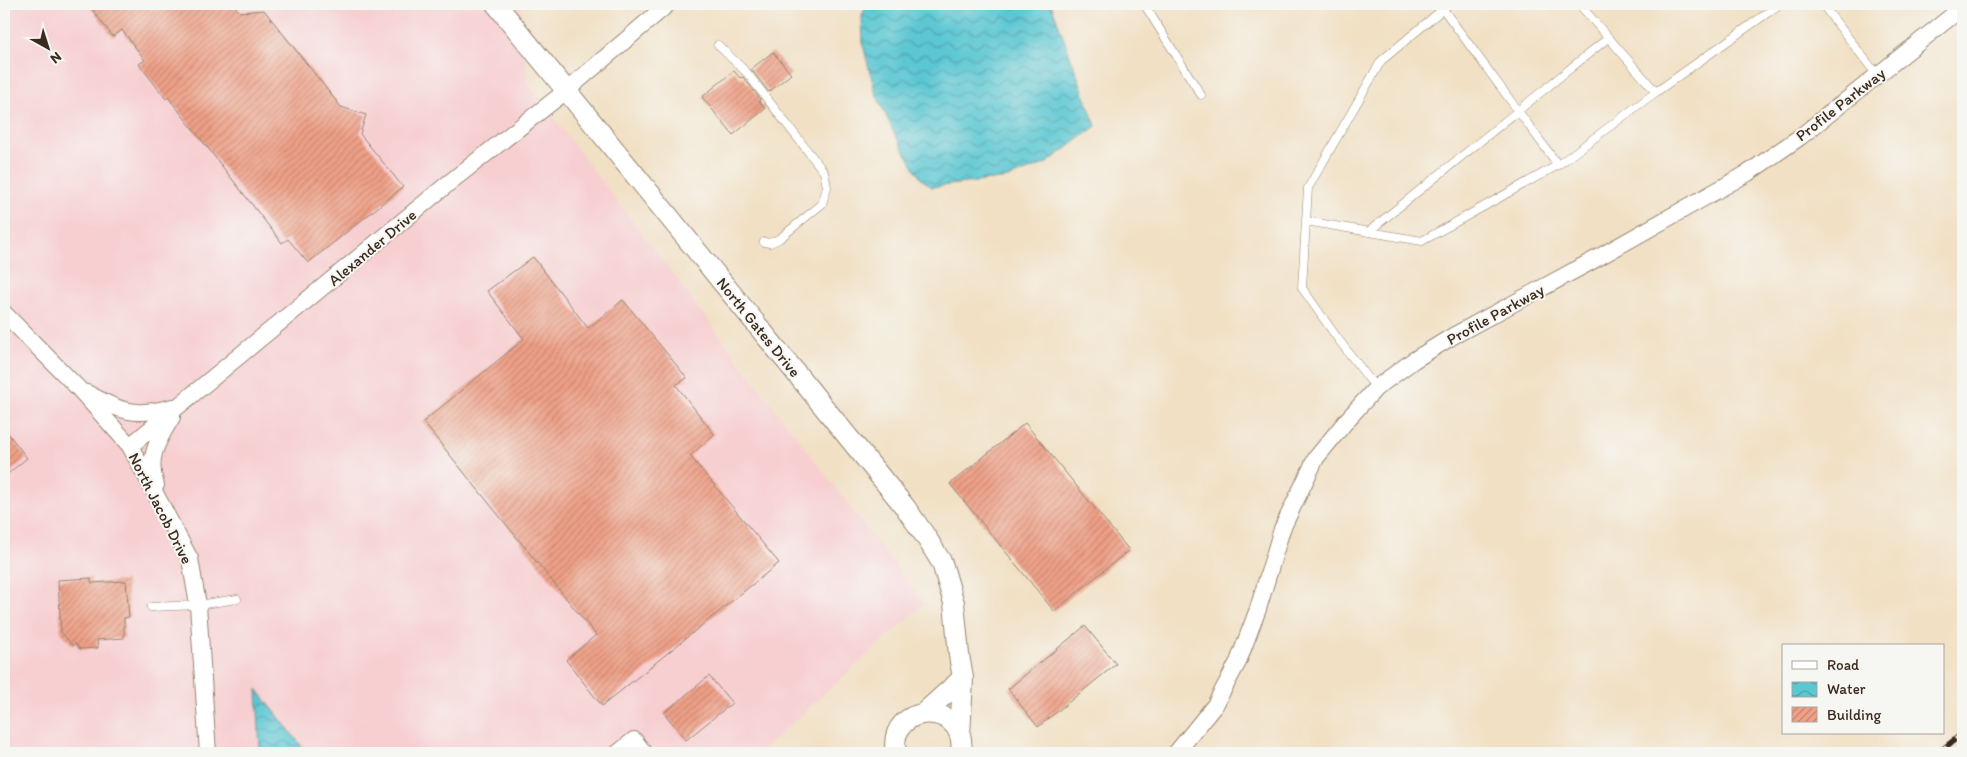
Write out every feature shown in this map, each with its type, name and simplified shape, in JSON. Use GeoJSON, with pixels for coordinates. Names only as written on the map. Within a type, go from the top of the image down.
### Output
{"type":"FeatureCollection","features":[{"type":"Feature","properties":{"kind":"street","name":"North Gates Drive"},"geometry":{"type":"LineString","coordinates":[[496,4],[905,507],[926,537],[942,563],[954,603],[963,678],[961,749]]}},
{"type":"Feature","properties":{"kind":"street","name":"Alexander Drive"},"geometry":{"type":"LineString","coordinates":[[130,446],[450,182],[566,91],[668,4]]}},
{"type":"Feature","properties":{"kind":"street","name":"Profile Parkway"},"geometry":{"type":"LineString","coordinates":[[1176,753],[1215,705],[1238,662],[1258,609],[1282,529],[1316,458],[1376,388],[1414,360],[1453,336],[1592,261],[1748,173],[1800,137],[1963,6]]}},
{"type":"Feature","properties":{"kind":"street","name":"North Jacob Drive"},"geometry":{"type":"LineString","coordinates":[[4,313],[130,446],[170,518],[190,559],[198,605],[208,753]]}},
{"type":"Feature","properties":{"kind":"street","name":"Alexander Drive"},"geometry":{"type":"LineString","coordinates":[[78,389],[112,406],[132,412],[152,413],[180,405]]}},
{"type":"Feature","properties":{"kind":"street","name":"Alexander Drive"},"geometry":{"type":"LineString","coordinates":[[170,518],[155,482],[152,464],[155,445],[180,405]]}},
{"type":"Feature","properties":{"kind":"street"},"geometry":{"type":"LineString","coordinates":[[894,751],[900,728],[914,716],[924,713],[963,678]]}},
{"type":"Feature","properties":{"kind":"street"},"geometry":{"type":"LineString","coordinates":[[924,713],[942,716],[950,721],[961,749]]}},
{"type":"Feature","properties":{"kind":"street"},"geometry":{"type":"LineString","coordinates":[[618,753],[634,740],[644,753]]}},
{"type":"Feature","properties":{"kind":"lane"},"geometry":{"type":"LineString","coordinates":[[1144,4],[1201,95]]}},
{"type":"Feature","properties":{"kind":"lane"},"geometry":{"type":"LineString","coordinates":[[1579,4],[1656,92]]}},
{"type":"Feature","properties":{"kind":"lane"},"geometry":{"type":"LineString","coordinates":[[1306,221],[1422,241],[1558,165],[1656,92],[1780,4]]}},
{"type":"Feature","properties":{"kind":"lane"},"geometry":{"type":"LineString","coordinates":[[1822,4],[1878,75]]}},
{"type":"Feature","properties":{"kind":"lane"},"geometry":{"type":"LineString","coordinates":[[1376,388],[1302,288],[1308,188],[1381,61],[1446,6],[1518,111],[1558,165]]}},
{"type":"Feature","properties":{"kind":"lane"},"geometry":{"type":"LineString","coordinates":[[1368,232],[1608,38]]}},
{"type":"Feature","properties":{"kind":"lane"},"geometry":{"type":"LineString","coordinates":[[718,45],[746,73],[824,172],[827,188],[822,204],[779,239],[770,243],[764,242]]}},
{"type":"Feature","properties":{"kind":"lane"},"geometry":{"type":"LineString","coordinates":[[151,607],[198,605],[237,600]]}},
{"type":"Feature","properties":{"kind":"shaded area"},"geometry":{"type":"Polygon","coordinates":[[[4,4],[520,4],[527,83],[924,604],[759,753],[4,753],[4,4]]]}},
{"type":"Feature","properties":{"kind":"water"},"geometry":{"type":"Polygon","coordinates":[[[867,4],[1051,4],[1096,126],[1047,163],[1008,178],[932,187],[921,179],[893,131],[875,91],[863,45],[862,16],[867,4]]]}},
{"type":"Feature","properties":{"kind":"water"},"geometry":{"type":"Polygon","coordinates":[[[257,689],[307,753],[260,753],[257,689]]]}},
{"type":"Feature","properties":{"kind":"building"},"geometry":{"type":"Polygon","coordinates":[[[88,4],[233,4],[240,12],[264,10],[341,107],[366,115],[360,134],[403,187],[308,263],[288,239],[282,243],[168,97],[166,99],[139,64],[145,60],[122,30],[113,37],[88,4]]]}},
{"type":"Feature","properties":{"kind":"building"},"geometry":{"type":"Polygon","coordinates":[[[773,52],[791,74],[769,92],[751,69],[773,52]]]}},
{"type":"Feature","properties":{"kind":"building"},"geometry":{"type":"Polygon","coordinates":[[[734,71],[740,78],[743,77],[760,99],[759,101],[765,109],[733,135],[702,97],[734,71]]]}},
{"type":"Feature","properties":{"kind":"building"},"geometry":{"type":"Polygon","coordinates":[[[533,257],[588,328],[623,300],[687,378],[676,385],[714,434],[690,456],[779,563],[602,706],[566,660],[596,635],[423,422],[524,339],[487,291],[533,257]]]}},
{"type":"Feature","properties":{"kind":"building"},"geometry":{"type":"Polygon","coordinates":[[[1025,423],[1129,550],[1054,611],[950,484],[1025,423]]]}},
{"type":"Feature","properties":{"kind":"building"},"geometry":{"type":"Polygon","coordinates":[[[4,428],[27,458],[4,477],[4,428]]]}},
{"type":"Feature","properties":{"kind":"building"},"geometry":{"type":"Polygon","coordinates":[[[91,578],[91,583],[126,581],[129,617],[124,618],[124,638],[97,640],[98,648],[80,649],[75,643],[73,646],[61,632],[58,580],[91,578]]]}},
{"type":"Feature","properties":{"kind":"building"},"geometry":{"type":"Polygon","coordinates":[[[1085,626],[1116,664],[1038,727],[1008,689],[1085,626]]]}},
{"type":"Feature","properties":{"kind":"building"},"geometry":{"type":"Polygon","coordinates":[[[709,676],[732,703],[686,740],[664,713],[709,676]]]}},
{"type":"Feature","properties":{"kind":"railway"},"geometry":{"type":"LineString","coordinates":[[1938,753],[1963,733]]}}]}
